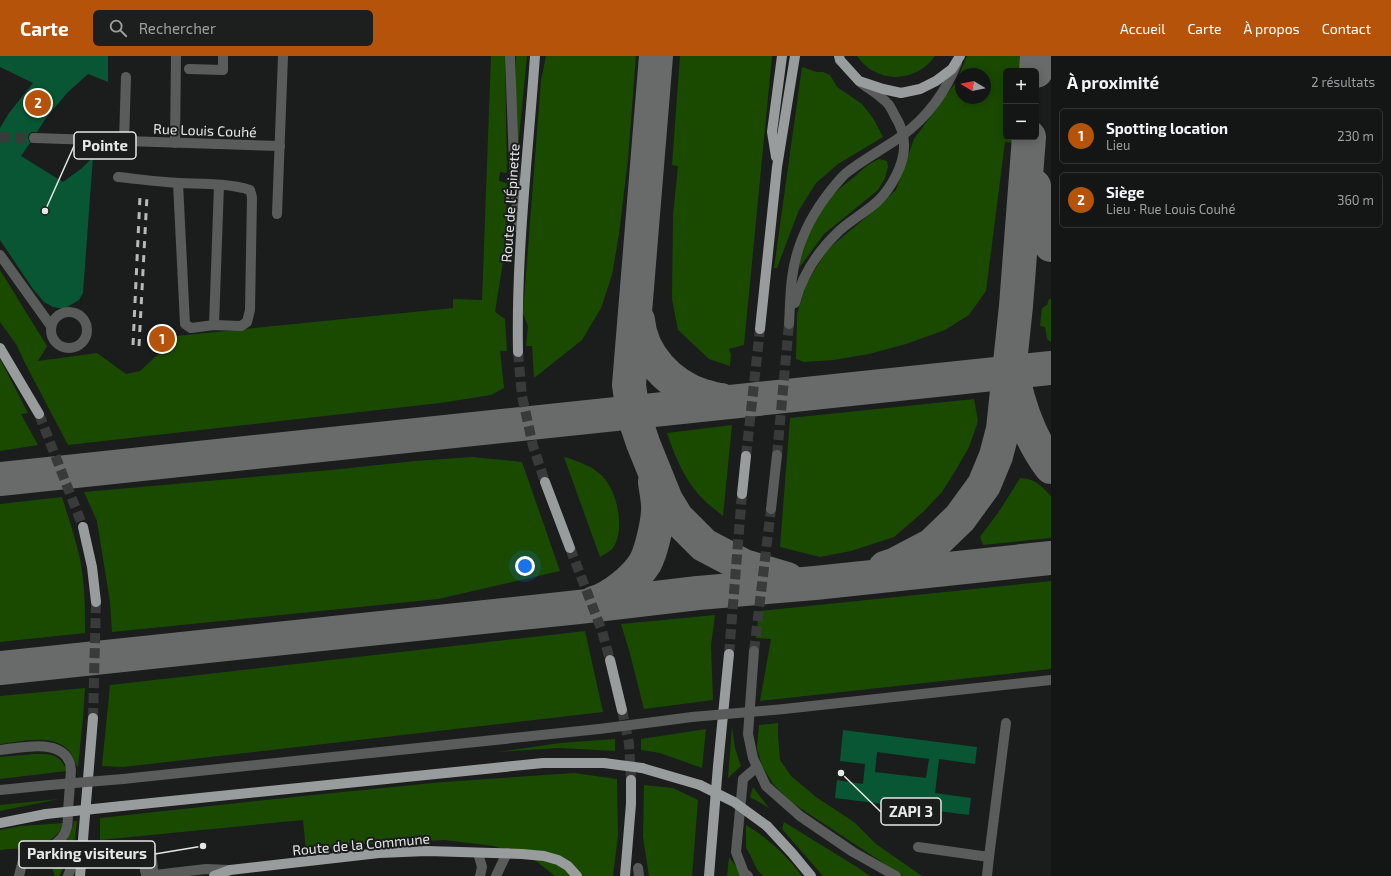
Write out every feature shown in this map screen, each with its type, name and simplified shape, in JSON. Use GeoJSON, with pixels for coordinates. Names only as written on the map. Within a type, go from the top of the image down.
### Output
{"type":"FeatureCollection","features":[{"type":"Feature","properties":{"kind":"main road","name":"Route de l'Épinette"},"geometry":{"type":"LineString","coordinates":[[518,352],[517,306],[535,56]]}},
{"type":"Feature","properties":{"kind":"main road"},"geometry":{"type":"LineString","coordinates":[[777,167],[772,132],[782,56]]}},
{"type":"Feature","properties":{"kind":"main road"},"geometry":{"type":"LineString","coordinates":[[760,329],[777,167],[795,56]]}},
{"type":"Feature","properties":{"kind":"main road"},"geometry":{"type":"LineString","coordinates":[[839,56],[840,60],[859,81],[882,89],[901,93],[920,89],[936,80],[952,69],[960,56]]}},
{"type":"Feature","properties":{"kind":"main road"},"geometry":{"type":"LineString","coordinates":[[0,348],[40,414]]}},
{"type":"Feature","properties":{"kind":"main road"},"geometry":{"type":"LineString","coordinates":[[742,494],[746,456]]}},
{"type":"Feature","properties":{"kind":"main road"},"geometry":{"type":"LineString","coordinates":[[545,482],[570,548]]}},
{"type":"Feature","properties":{"kind":"main road"},"geometry":{"type":"LineString","coordinates":[[83,527],[92,567],[96,602]]}},
{"type":"Feature","properties":{"kind":"main road"},"geometry":{"type":"LineString","coordinates":[[709,876],[729,654]]}},
{"type":"Feature","properties":{"kind":"main road"},"geometry":{"type":"LineString","coordinates":[[610,660],[622,710]]}},
{"type":"Feature","properties":{"kind":"main road"},"geometry":{"type":"LineString","coordinates":[[80,876],[93,718]]}},
{"type":"Feature","properties":{"kind":"main road"},"geometry":{"type":"LineString","coordinates":[[0,823],[46,814],[543,763],[604,763],[642,768],[700,785],[734,802],[767,826],[811,876]]}},
{"type":"Feature","properties":{"kind":"main road"},"geometry":{"type":"LineString","coordinates":[[625,876],[631,804],[631,780]]}},
{"type":"Feature","properties":{"kind":"main road","name":"Route de la Commune"},"geometry":{"type":"LineString","coordinates":[[215,876],[230,870],[379,853],[427,851],[507,853],[544,856],[558,860],[568,866],[577,876]]}},
{"type":"Feature","properties":{"kind":"street"},"geometry":{"type":"LineString","coordinates":[[175,143],[176,56]]}},
{"type":"Feature","properties":{"kind":"street"},"geometry":{"type":"LineString","coordinates":[[189,69],[223,70],[223,56]]}},
{"type":"Feature","properties":{"kind":"street"},"geometry":{"type":"LineString","coordinates":[[277,214],[283,56]]}},
{"type":"Feature","properties":{"kind":"street"},"geometry":{"type":"LineString","coordinates":[[510,56],[515,191],[521,244]]}},
{"type":"Feature","properties":{"kind":"street"},"geometry":{"type":"LineString","coordinates":[[859,81],[889,105],[898,120],[903,135],[903,156],[897,174],[888,190],[877,202],[840,231],[820,251],[805,274],[789,324],[792,278],[799,248],[807,228],[823,200],[844,175],[866,158],[903,135],[921,120],[951,80],[960,56]]}},
{"type":"Feature","properties":{"kind":"street"},"geometry":{"type":"LineString","coordinates":[[124,140],[126,78]]}},
{"type":"Feature","properties":{"kind":"street","name":"Rue Louis Couhé"},"geometry":{"type":"LineString","coordinates":[[34,138],[280,146]]}},
{"type":"Feature","properties":{"kind":"street"},"geometry":{"type":"LineString","coordinates":[[118,177],[242,187],[250,190],[252,196],[250,310],[247,322],[241,326],[214,325],[191,328],[185,324],[178,183]]}},
{"type":"Feature","properties":{"kind":"street"},"geometry":{"type":"LineString","coordinates":[[214,325],[219,185]]}},
{"type":"Feature","properties":{"kind":"street"},"geometry":{"type":"LineString","coordinates":[[0,255],[51,326]]}},
{"type":"Feature","properties":{"kind":"street"},"geometry":{"type":"LineString","coordinates":[[771,509],[777,455]]}},
{"type":"Feature","properties":{"kind":"street"},"geometry":{"type":"LineString","coordinates":[[754,651],[748,734],[753,758],[766,786],[800,816],[853,852],[884,876]]}},
{"type":"Feature","properties":{"kind":"street"},"geometry":{"type":"LineString","coordinates":[[0,790],[123,779],[654,722],[692,716],[784,708],[1051,680]]}},
{"type":"Feature","properties":{"kind":"street"},"geometry":{"type":"LineString","coordinates":[[987,876],[988,857],[1006,723]]}},
{"type":"Feature","properties":{"kind":"street"},"geometry":{"type":"LineString","coordinates":[[0,750],[40,745],[52,748],[63,754],[70,761],[71,770],[67,828],[56,844],[35,853],[25,852],[19,876]]}},
{"type":"Feature","properties":{"kind":"street"},"geometry":{"type":"LineString","coordinates":[[748,876],[744,873],[736,852],[743,779],[757,767]]}},
{"type":"Feature","properties":{"kind":"street"},"geometry":{"type":"LineString","coordinates":[[918,847],[988,857]]}},
{"type":"Feature","properties":{"kind":"street"},"geometry":{"type":"LineString","coordinates":[[148,851],[153,870],[149,876]]}},
{"type":"Feature","properties":{"kind":"street"},"geometry":{"type":"LineString","coordinates":[[853,852],[896,876]]}},
{"type":"Feature","properties":{"kind":"street"},"geometry":{"type":"LineString","coordinates":[[478,853],[482,866],[480,876]]}},
{"type":"Feature","properties":{"kind":"street"},"geometry":{"type":"LineString","coordinates":[[496,876],[507,853]]}},
{"type":"Feature","properties":{"kind":"street"},"geometry":{"type":"LineString","coordinates":[[68,876],[72,865],[82,860]]}},
{"type":"Feature","properties":{"kind":"street"},"geometry":{"type":"LineString","coordinates":[[146,876],[206,869],[230,870]]}},
{"type":"Feature","properties":{"kind":"green space"},"geometry":{"type":"Polygon","coordinates":[[[491,56],[505,56],[507,173],[500,172],[499,181],[507,183],[506,243],[495,312],[505,319],[507,351],[500,351],[504,388],[491,395],[440,403],[68,445],[16,344],[0,322],[0,270],[47,346],[38,361],[97,353],[126,374],[140,371],[166,347],[166,337],[453,308],[453,299],[482,300],[491,56]]]}},
{"type":"Feature","properties":{"kind":"green space"},"geometry":{"type":"Polygon","coordinates":[[[516,56],[527,56],[515,177],[516,56]]]}},
{"type":"Feature","properties":{"kind":"green space"},"geometry":{"type":"Polygon","coordinates":[[[546,56],[636,56],[628,159],[619,234],[612,275],[601,308],[582,340],[534,378],[532,346],[526,346],[528,326],[523,313],[541,80],[546,56]]]}},
{"type":"Feature","properties":{"kind":"green space"},"geometry":{"type":"Polygon","coordinates":[[[680,56],[772,56],[744,345],[729,349],[731,354],[730,366],[709,359],[678,330],[672,299],[673,215],[678,166],[672,165],[680,56]]]}},
{"type":"Feature","properties":{"kind":"green space"},"geometry":{"type":"Polygon","coordinates":[[[857,56],[935,56],[929,63],[915,73],[907,76],[890,77],[873,71],[857,56]]]}},
{"type":"Feature","properties":{"kind":"green space"},"geometry":{"type":"Polygon","coordinates":[[[967,56],[1029,56],[1029,68],[1003,68],[1003,140],[1016,140],[1012,143],[1005,142],[986,291],[969,315],[945,330],[906,344],[869,354],[833,360],[804,362],[796,359],[797,314],[807,282],[828,249],[896,190],[914,139],[955,83],[955,104],[965,104],[964,107],[965,104],[991,104],[991,68],[962,68],[967,56]]]}},
{"type":"Feature","properties":{"kind":"green space"},"geometry":{"type":"Polygon","coordinates":[[[802,67],[830,75],[837,87],[862,104],[873,118],[883,137],[838,164],[816,183],[799,210],[777,268],[774,268],[802,67]]]}},
{"type":"Feature","properties":{"kind":"green space"},"geometry":{"type":"Polygon","coordinates":[[[879,159],[887,161],[888,167],[885,178],[878,190],[824,234],[799,268],[809,235],[816,219],[828,201],[838,190],[863,169],[879,159]]]}},
{"type":"Feature","properties":{"kind":"green space"},"geometry":{"type":"Polygon","coordinates":[[[1049,299],[1051,299],[1051,342],[1047,339],[1045,327],[1040,326],[1042,308],[1047,305],[1049,299]]]}},
{"type":"Feature","properties":{"kind":"green space"},"geometry":{"type":"Polygon","coordinates":[[[0,359],[28,413],[21,414],[38,445],[0,451],[0,359]]]}},
{"type":"Feature","properties":{"kind":"green space"},"geometry":{"type":"Polygon","coordinates":[[[974,399],[978,421],[969,447],[957,468],[942,492],[923,512],[894,537],[851,551],[820,557],[780,547],[790,418],[974,399]]]}},
{"type":"Feature","properties":{"kind":"green space"},"geometry":{"type":"Polygon","coordinates":[[[732,425],[723,516],[704,500],[686,478],[677,460],[667,433],[732,425]]]}},
{"type":"Feature","properties":{"kind":"green space"},"geometry":{"type":"Polygon","coordinates":[[[472,457],[522,462],[560,571],[438,599],[112,632],[110,602],[97,521],[84,492],[472,457]]]}},
{"type":"Feature","properties":{"kind":"green space"},"geometry":{"type":"Polygon","coordinates":[[[564,457],[596,471],[604,478],[613,493],[618,512],[619,532],[613,548],[600,557],[564,457]]]}},
{"type":"Feature","properties":{"kind":"green space"},"geometry":{"type":"Polygon","coordinates":[[[1020,478],[1034,481],[1051,496],[1051,538],[983,545],[980,537],[1000,510],[1020,478]]]}},
{"type":"Feature","properties":{"kind":"green space"},"geometry":{"type":"Polygon","coordinates":[[[62,497],[82,568],[85,600],[85,633],[0,642],[0,504],[62,497]]]}},
{"type":"Feature","properties":{"kind":"green space"},"geometry":{"type":"Polygon","coordinates":[[[1051,581],[1051,669],[760,701],[771,639],[756,638],[759,611],[1051,581]]]}},
{"type":"Feature","properties":{"kind":"green space"},"geometry":{"type":"Polygon","coordinates":[[[715,615],[711,645],[713,700],[644,709],[621,624],[715,615]]]}},
{"type":"Feature","properties":{"kind":"green space"},"geometry":{"type":"Polygon","coordinates":[[[585,631],[603,712],[123,767],[102,766],[110,685],[585,631]]]}},
{"type":"Feature","properties":{"kind":"green space"},"geometry":{"type":"Polygon","coordinates":[[[85,688],[78,768],[69,751],[53,741],[26,740],[0,744],[0,696],[85,688]]]}},
{"type":"Feature","properties":{"kind":"green space"},"geometry":{"type":"Polygon","coordinates":[[[778,723],[780,760],[791,776],[816,797],[854,822],[876,844],[922,876],[903,876],[791,802],[773,784],[762,766],[757,748],[759,725],[778,723]]]}},
{"type":"Feature","properties":{"kind":"green space"},"geometry":{"type":"Polygon","coordinates":[[[732,727],[735,748],[741,766],[728,778],[732,727]]]}},
{"type":"Feature","properties":{"kind":"green space"},"geometry":{"type":"Polygon","coordinates":[[[706,729],[702,768],[660,753],[641,750],[641,739],[706,729]]]}},
{"type":"Feature","properties":{"kind":"green space"},"geometry":{"type":"Polygon","coordinates":[[[615,739],[615,751],[559,748],[497,752],[560,743],[615,739]]]}},
{"type":"Feature","properties":{"kind":"green space"},"geometry":{"type":"Polygon","coordinates":[[[46,754],[58,758],[67,771],[0,779],[0,757],[46,754]]]}},
{"type":"Feature","properties":{"kind":"green space"},"geometry":{"type":"Polygon","coordinates":[[[574,773],[617,779],[618,835],[613,876],[555,876],[536,861],[494,846],[444,840],[363,844],[306,852],[303,820],[100,840],[100,818],[443,782],[574,773]]]}},
{"type":"Feature","properties":{"kind":"green space"},"geometry":{"type":"Polygon","coordinates":[[[644,785],[673,788],[698,800],[692,876],[649,876],[643,837],[644,785]]]}},
{"type":"Feature","properties":{"kind":"green space"},"geometry":{"type":"Polygon","coordinates":[[[753,787],[769,808],[750,797],[753,787]]]}},
{"type":"Feature","properties":{"kind":"green space"},"geometry":{"type":"Polygon","coordinates":[[[59,799],[0,811],[0,805],[59,799]]]}},
{"type":"Feature","properties":{"kind":"green space"},"geometry":{"type":"Polygon","coordinates":[[[74,821],[77,821],[75,839],[70,846],[68,864],[66,864],[59,876],[55,876],[51,866],[47,867],[40,862],[62,846],[69,836],[74,821]]]}},
{"type":"Feature","properties":{"kind":"green space"},"geometry":{"type":"Polygon","coordinates":[[[784,822],[870,876],[823,876],[782,829],[784,822]]]}},
{"type":"Feature","properties":{"kind":"green space"},"geometry":{"type":"Polygon","coordinates":[[[63,823],[58,833],[45,843],[30,847],[0,850],[0,830],[21,826],[63,823]]]}},
{"type":"Feature","properties":{"kind":"green space"},"geometry":{"type":"Polygon","coordinates":[[[746,825],[777,848],[802,876],[763,876],[758,871],[746,847],[746,825]]]}},
{"type":"Feature","properties":{"kind":"green space"},"geometry":{"type":"Polygon","coordinates":[[[729,857],[743,876],[727,876],[729,857]]]}},
{"type":"Feature","properties":{"kind":"building"},"geometry":{"type":"Polygon","coordinates":[[[0,56],[108,56],[108,82],[88,74],[67,93],[46,118],[37,132],[31,132],[29,134],[28,138],[30,143],[21,156],[63,182],[82,168],[93,157],[83,293],[79,300],[64,309],[53,307],[44,302],[33,289],[0,240],[0,128],[9,113],[33,83],[0,67],[0,56]]]}},
{"type":"Feature","properties":{"kind":"building"},"geometry":{"type":"Polygon","coordinates":[[[843,730],[977,747],[975,764],[939,759],[935,793],[971,798],[969,815],[835,798],[837,780],[863,784],[865,764],[840,761],[843,730]],[[877,752],[875,772],[926,778],[929,759],[877,752]]]}},
{"type":"Feature","properties":{"kind":"taxiway"},"geometry":{"type":"LineString","coordinates":[[656,56],[629,385],[633,413],[643,443],[666,500],[677,518],[704,545],[744,566],[787,579]]}},
{"type":"Feature","properties":{"kind":"taxiway"},"geometry":{"type":"LineString","coordinates":[[1036,68],[1037,56]]}},
{"type":"Feature","properties":{"kind":"taxiway"},"geometry":{"type":"LineString","coordinates":[[885,568],[894,565],[932,545],[960,518],[984,485],[996,456],[1003,429],[1016,306],[1029,140]]}},
{"type":"Feature","properties":{"kind":"taxiway"},"geometry":{"type":"LineString","coordinates":[[1034,186],[1037,208],[1051,245]]}},
{"type":"Feature","properties":{"kind":"taxiway"},"geometry":{"type":"LineString","coordinates":[[638,320],[640,333],[651,357],[668,376],[691,391],[716,400],[721,400]]}},
{"type":"Feature","properties":{"kind":"taxiway"},"geometry":{"type":"LineString","coordinates":[[0,479],[1051,368]]}},
{"type":"Feature","properties":{"kind":"taxiway"},"geometry":{"type":"LineString","coordinates":[[1014,382],[1028,427],[1038,448],[1051,467]]}},
{"type":"Feature","properties":{"kind":"taxiway"},"geometry":{"type":"LineString","coordinates":[[594,603],[601,601],[622,587],[641,569],[645,563],[651,546],[657,518],[658,505],[655,482]]}},
{"type":"Feature","properties":{"kind":"taxiway"},"geometry":{"type":"LineString","coordinates":[[0,668],[579,607],[698,593],[815,583],[1051,558]]}},
{"type":"Feature","properties":{"kind":"tunnel"},"geometry":{"type":"LineString","coordinates":[[0,137],[34,138]]}},
{"type":"Feature","properties":{"kind":"tunnel"},"geometry":{"type":"LineString","coordinates":[[777,455],[789,324]]}},
{"type":"Feature","properties":{"kind":"tunnel"},"geometry":{"type":"LineString","coordinates":[[746,456],[760,329]]}},
{"type":"Feature","properties":{"kind":"tunnel"},"geometry":{"type":"LineString","coordinates":[[518,352],[522,396],[533,446],[545,482]]}},
{"type":"Feature","properties":{"kind":"tunnel"},"geometry":{"type":"LineString","coordinates":[[39,414],[83,527]]}},
{"type":"Feature","properties":{"kind":"tunnel"},"geometry":{"type":"LineString","coordinates":[[729,654],[742,494]]}},
{"type":"Feature","properties":{"kind":"tunnel"},"geometry":{"type":"LineString","coordinates":[[754,651],[771,509]]}},
{"type":"Feature","properties":{"kind":"tunnel"},"geometry":{"type":"LineString","coordinates":[[570,548],[602,631],[610,660]]}},
{"type":"Feature","properties":{"kind":"tunnel"},"geometry":{"type":"LineString","coordinates":[[93,718],[96,602]]}},
{"type":"Feature","properties":{"kind":"tunnel"},"geometry":{"type":"LineString","coordinates":[[622,710],[629,743],[631,780]]}},
{"type":"Feature","properties":{"kind":"railway"},"geometry":{"type":"LineString","coordinates":[[133,345],[140,196]]}},
{"type":"Feature","properties":{"kind":"railway"},"geometry":{"type":"LineString","coordinates":[[139,346],[147,196]]}},
{"type":"Feature","properties":{"kind":"place","name":"Siège"},"geometry":{"type":"Point","coordinates":[38,103]}},
{"type":"Feature","properties":{"kind":"place","name":"Pointe"},"geometry":{"type":"Point","coordinates":[45,211]}},
{"type":"Feature","properties":{"kind":"place","name":"Spotting location"},"geometry":{"type":"Point","coordinates":[162,339]}},
{"type":"Feature","properties":{"kind":"place","name":"ZAPI 3"},"geometry":{"type":"Point","coordinates":[841,773]}},
{"type":"Feature","properties":{"kind":"place","name":"Parking visiteurs"},"geometry":{"type":"Point","coordinates":[203,846]}}]}
